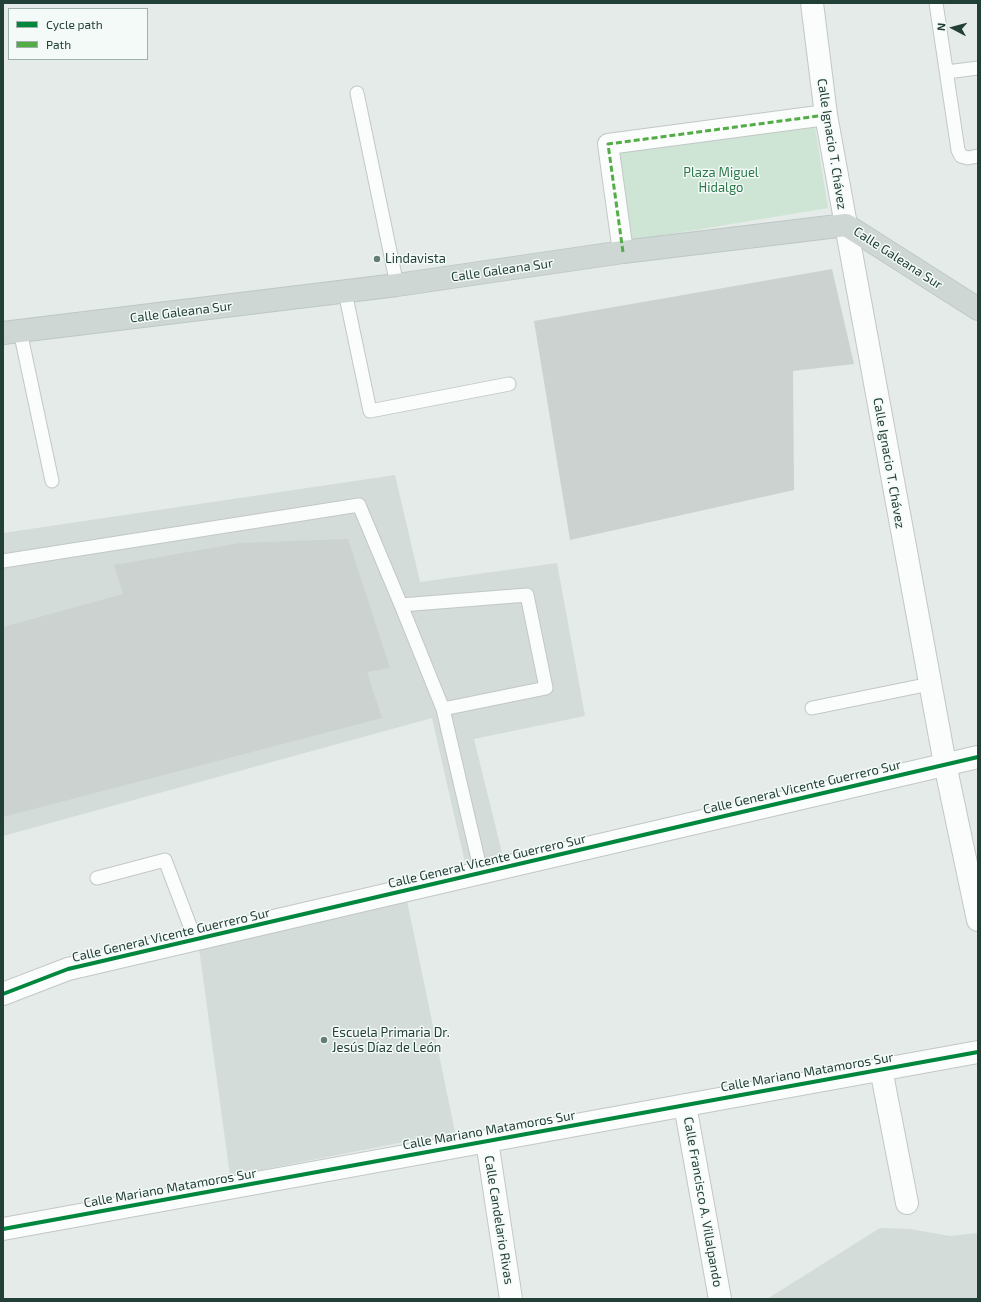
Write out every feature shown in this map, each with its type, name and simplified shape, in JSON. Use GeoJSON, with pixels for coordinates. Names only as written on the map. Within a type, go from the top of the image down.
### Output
{"type":"FeatureCollection","features":[{"type":"Feature","properties":{"kind":"main road","name":"Calle Galeana Sur"},"geometry":{"type":"LineString","coordinates":[[12,332],[346,292],[623,252],[846,225],[978,309]]}},
{"type":"Feature","properties":{"kind":"street","name":"Calle Ignacio T. Chávez"},"geometry":{"type":"LineString","coordinates":[[812,3],[826,115],[945,764],[978,920]]}},
{"type":"Feature","properties":{"kind":"street"},"geometry":{"type":"LineString","coordinates":[[623,252],[608,144],[826,115]]}},
{"type":"Feature","properties":{"kind":"street","name":"Calle General Vicente Guerrero Sur"},"geometry":{"type":"LineString","coordinates":[[3,994],[68,969],[978,757]]}},
{"type":"Feature","properties":{"kind":"street","name":"Calle Mariano Matamoros Sur"},"geometry":{"type":"LineString","coordinates":[[3,1229],[978,1052]]}},
{"type":"Feature","properties":{"kind":"street"},"geometry":{"type":"LineString","coordinates":[[881,1069],[907,1204]]}},
{"type":"Feature","properties":{"kind":"street","name":"Calle Francisco A. Villalpando"},"geometry":{"type":"LineString","coordinates":[[685,1104],[720,1299]]}},
{"type":"Feature","properties":{"kind":"street","name":"Calle Candelario Rivas"},"geometry":{"type":"LineString","coordinates":[[487,1141],[510,1299]]}},
{"type":"Feature","properties":{"kind":"lane"},"geometry":{"type":"LineString","coordinates":[[936,3],[958,150],[961,156],[968,158],[978,156]]}},
{"type":"Feature","properties":{"kind":"lane"},"geometry":{"type":"LineString","coordinates":[[947,72],[978,68]]}},
{"type":"Feature","properties":{"kind":"lane"},"geometry":{"type":"LineString","coordinates":[[357,93],[397,285]]}},
{"type":"Feature","properties":{"kind":"lane"},"geometry":{"type":"LineString","coordinates":[[346,292],[370,411],[509,384]]}},
{"type":"Feature","properties":{"kind":"lane"},"geometry":{"type":"LineString","coordinates":[[12,332],[52,481]]}},
{"type":"Feature","properties":{"kind":"lane"},"geometry":{"type":"LineString","coordinates":[[3,561],[359,505],[443,709],[481,872]]}},
{"type":"Feature","properties":{"kind":"lane"},"geometry":{"type":"LineString","coordinates":[[401,605],[527,595],[546,688],[443,709]]}},
{"type":"Feature","properties":{"kind":"lane"},"geometry":{"type":"LineString","coordinates":[[812,708],[930,684]]}},
{"type":"Feature","properties":{"kind":"lane"},"geometry":{"type":"LineString","coordinates":[[96,878],[166,860],[195,939]]}},
{"type":"Feature","properties":{"kind":"shaded area"},"geometry":{"type":"Polygon","coordinates":[[[395,475],[420,582],[557,563],[585,716],[474,739],[503,857],[466,867],[432,718],[3,836],[3,533],[395,475]]]}},
{"type":"Feature","properties":{"kind":"shaded area","name":"Escuela Primaria Dr. Jesús Díaz de León"},"geometry":{"type":"Polygon","coordinates":[[[406,896],[455,1132],[230,1176],[199,948],[406,896]]]}},
{"type":"Feature","properties":{"kind":"shaded area"},"geometry":{"type":"Polygon","coordinates":[[[880,1228],[910,1229],[950,1236],[978,1233],[978,1299],[767,1299],[880,1228]]]}},
{"type":"Feature","properties":{"kind":"green space","name":"Plaza Miguel Hidalgo"},"geometry":{"type":"Polygon","coordinates":[[[814,121],[828,208],[629,241],[615,153],[814,121]]]}},
{"type":"Feature","properties":{"kind":"building"},"geometry":{"type":"Polygon","coordinates":[[[832,269],[854,364],[793,371],[794,490],[570,540],[534,321],[832,269]]]}},
{"type":"Feature","properties":{"kind":"building"},"geometry":{"type":"Polygon","coordinates":[[[348,539],[390,668],[367,672],[382,718],[3,817],[3,627],[123,594],[114,565],[240,543],[348,539]]]}},
{"type":"Feature","properties":{"kind":"marked path"},"geometry":{"type":"LineString","coordinates":[[623,252],[608,144],[826,115]]}},
{"type":"Feature","properties":{"kind":"cycle path"},"geometry":{"type":"LineString","coordinates":[[3,994],[68,969],[978,757]]}},
{"type":"Feature","properties":{"kind":"cycle path"},"geometry":{"type":"LineString","coordinates":[[3,1229],[978,1052]]}},
{"type":"Feature","properties":{"kind":"place","name":"Lindavista"},"geometry":{"type":"Point","coordinates":[377,259]}},
{"type":"Feature","properties":{"kind":"place","name":"Escuela Primaria Dr. Jesús Díaz de León"},"geometry":{"type":"Point","coordinates":[324,1040]}}]}
